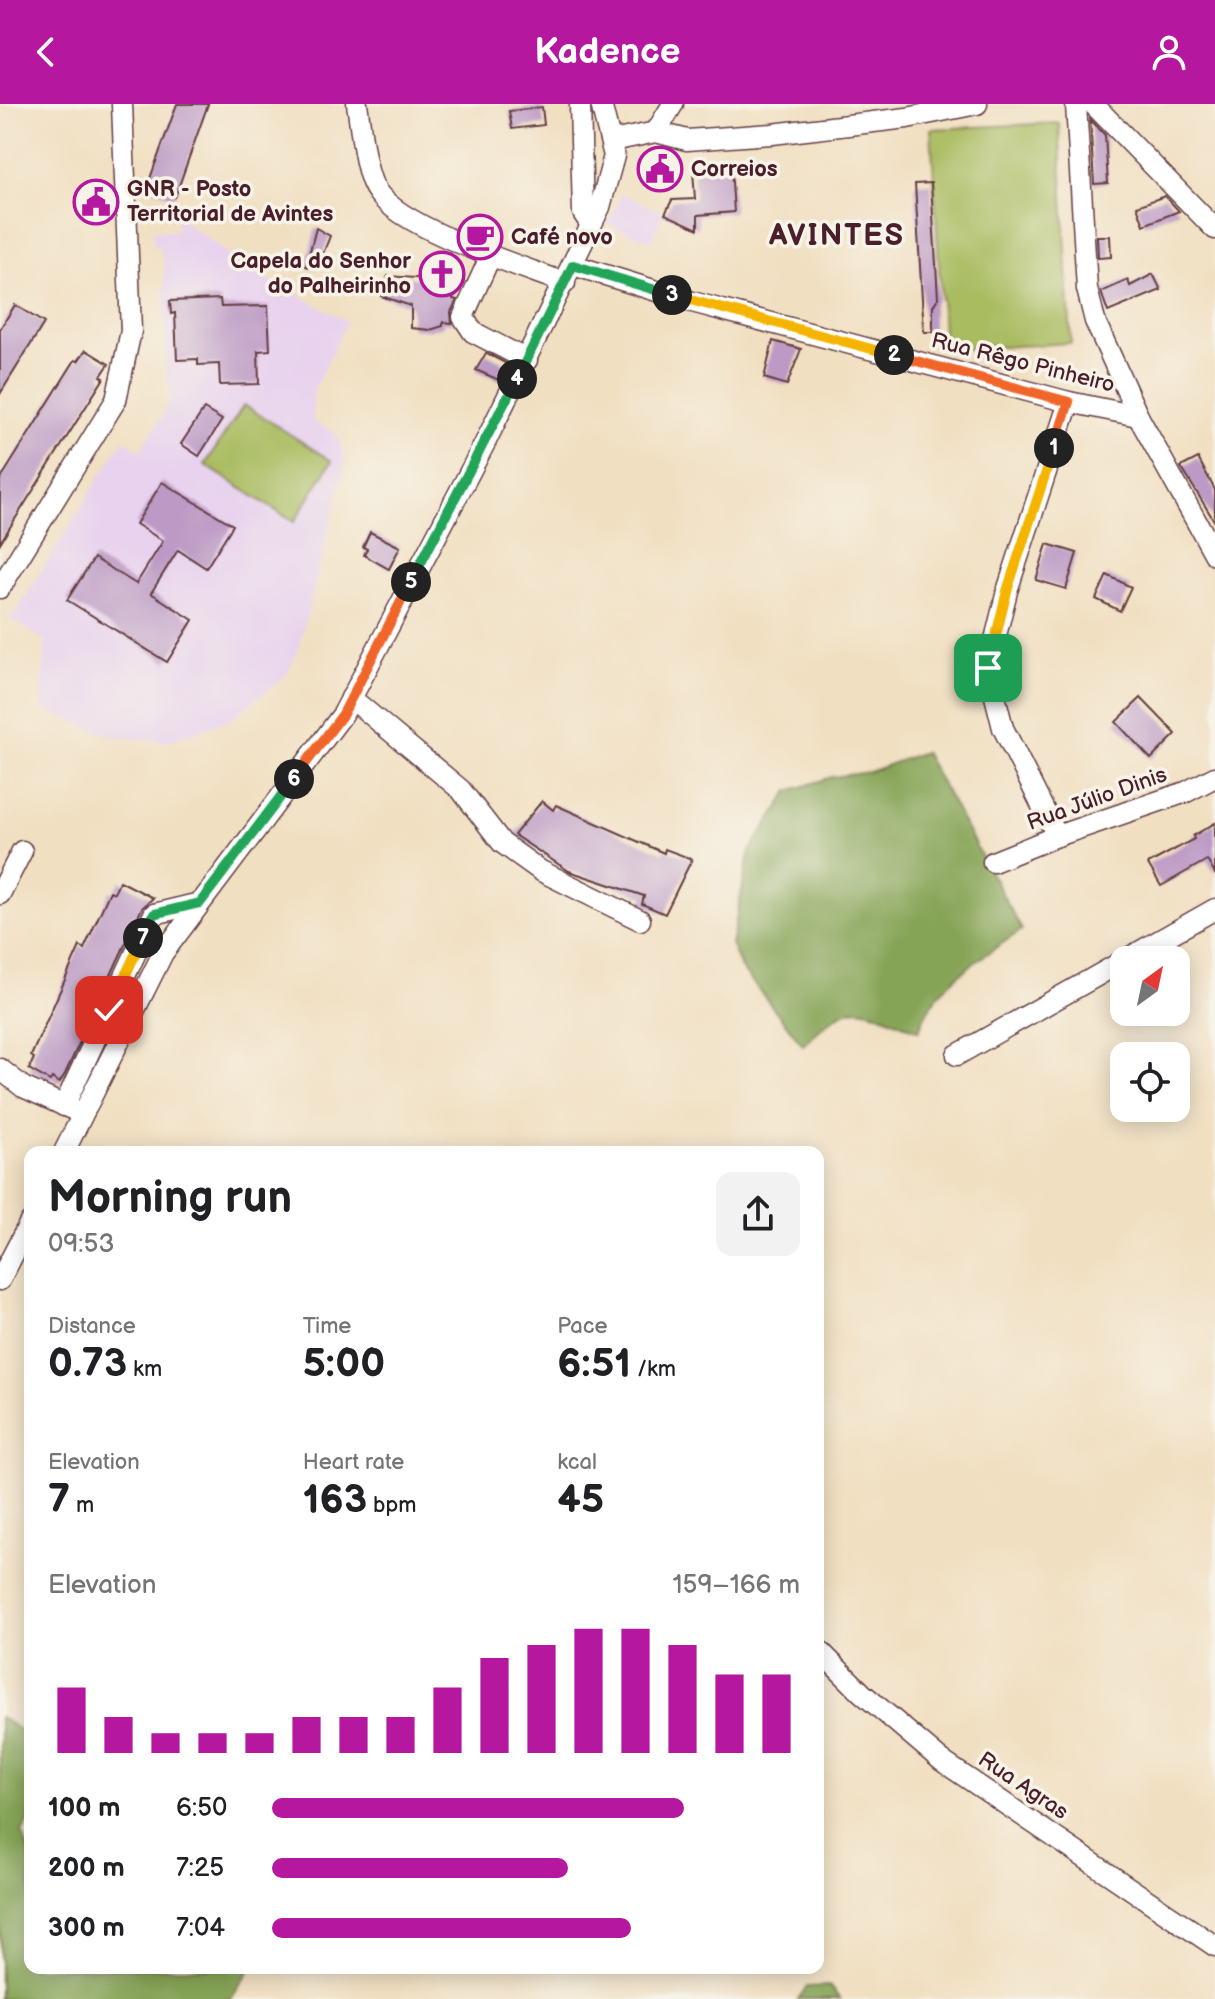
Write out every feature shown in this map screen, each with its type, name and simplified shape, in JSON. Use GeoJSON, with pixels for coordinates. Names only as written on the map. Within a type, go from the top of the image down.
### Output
{"type":"FeatureCollection","features":[{"type":"Feature","properties":{"kind":"street"},"geometry":{"type":"LineString","coordinates":[[2,580],[116,400],[131,331],[122,104]]}},
{"type":"Feature","properties":{"kind":"street","name":"Rua Rêgo Pinheiro"},"geometry":{"type":"LineString","coordinates":[[357,104],[371,181],[378,195],[448,238],[491,255],[692,302],[1069,402],[1138,416]]}},
{"type":"Feature","properties":{"kind":"street"},"geometry":{"type":"LineString","coordinates":[[580,104],[583,213],[591,225]]}},
{"type":"Feature","properties":{"kind":"street"},"geometry":{"type":"LineString","coordinates":[[73,1110],[163,953],[343,714],[527,360],[591,225],[614,156],[601,104]]}},
{"type":"Feature","properties":{"kind":"street"},"geometry":{"type":"LineString","coordinates":[[656,132],[673,104]]}},
{"type":"Feature","properties":{"kind":"street"},"geometry":{"type":"LineString","coordinates":[[612,141],[656,132],[687,140],[772,134],[907,118],[977,104]]}},
{"type":"Feature","properties":{"kind":"street"},"geometry":{"type":"LineString","coordinates":[[1076,104],[1087,289],[1095,321],[1138,416],[1215,555]]}},
{"type":"Feature","properties":{"kind":"street"},"geometry":{"type":"LineString","coordinates":[[1093,104],[1215,229]]}},
{"type":"Feature","properties":{"kind":"street"},"geometry":{"type":"LineString","coordinates":[[491,255],[463,317],[473,332],[527,360]]}},
{"type":"Feature","properties":{"kind":"street"},"geometry":{"type":"LineString","coordinates":[[1057,836],[1003,728],[988,668],[1007,591],[1069,402]]}},
{"type":"Feature","properties":{"kind":"street"},"geometry":{"type":"LineString","coordinates":[[351,698],[461,790],[502,843],[541,871],[640,920]]}},
{"type":"Feature","properties":{"kind":"street","name":"Rua Júlio Dinis"},"geometry":{"type":"LineString","coordinates":[[993,862],[1057,836],[1186,792],[1215,777]]}},
{"type":"Feature","properties":{"kind":"street"},"geometry":{"type":"LineString","coordinates":[[0,894],[22,851]]}},
{"type":"Feature","properties":{"kind":"street"},"geometry":{"type":"LineString","coordinates":[[65,1146],[73,1110],[154,914],[200,903]]}},
{"type":"Feature","properties":{"kind":"street"},"geometry":{"type":"LineString","coordinates":[[957,1055],[1215,909]]}},
{"type":"Feature","properties":{"kind":"street"},"geometry":{"type":"LineString","coordinates":[[0,1069],[23,1087],[73,1110]]}},
{"type":"Feature","properties":{"kind":"street"},"geometry":{"type":"LineString","coordinates":[[0,1280],[21,1262]]}},
{"type":"Feature","properties":{"kind":"street","name":"Rua Agras"},"geometry":{"type":"LineString","coordinates":[[824,1655],[862,1693],[942,1761],[1215,1946]]}},
{"type":"Feature","properties":{"kind":"shaded area"},"geometry":{"type":"Polygon","coordinates":[[[622,194],[664,213],[651,241],[608,224],[622,194]]]}},
{"type":"Feature","properties":{"kind":"shaded area"},"geometry":{"type":"Polygon","coordinates":[[[176,215],[247,268],[347,321],[314,390],[313,421],[337,434],[346,462],[298,651],[286,676],[229,720],[166,742],[107,735],[42,709],[45,641],[6,616],[15,614],[123,440],[140,450],[164,413],[165,404],[171,403],[169,379],[166,379],[164,265],[160,249],[154,244],[153,231],[177,231],[176,215]]]}},
{"type":"Feature","properties":{"kind":"green space"},"geometry":{"type":"Polygon","coordinates":[[[1059,123],[1071,343],[944,350],[931,129],[1059,123]]]}},
{"type":"Feature","properties":{"kind":"green space"},"geometry":{"type":"Polygon","coordinates":[[[244,405],[332,461],[294,522],[205,465],[244,405]]]}},
{"type":"Feature","properties":{"kind":"green space"},"geometry":{"type":"Polygon","coordinates":[[[924,752],[1022,930],[976,961],[948,985],[936,998],[919,1031],[857,1009],[834,1018],[803,1045],[741,968],[731,944],[750,851],[789,791],[832,777],[869,772],[924,752]]]}},
{"type":"Feature","properties":{"kind":"green space"},"geometry":{"type":"Polygon","coordinates":[[[0,1717],[24,1733],[24,1974],[247,1974],[231,1999],[0,1999],[0,1717]]]}},
{"type":"Feature","properties":{"kind":"green space"},"geometry":{"type":"Polygon","coordinates":[[[829,1986],[840,1999],[798,1999],[807,1987],[829,1986]]]}},
{"type":"Feature","properties":{"kind":"building"},"geometry":{"type":"Polygon","coordinates":[[[177,104],[208,104],[175,197],[147,187],[177,104]]]}},
{"type":"Feature","properties":{"kind":"building"},"geometry":{"type":"Polygon","coordinates":[[[542,107],[544,125],[512,129],[509,111],[542,107]]]}},
{"type":"Feature","properties":{"kind":"building"},"geometry":{"type":"Polygon","coordinates":[[[1090,119],[1105,135],[1108,183],[1094,184],[1090,119]]]}},
{"type":"Feature","properties":{"kind":"building"},"geometry":{"type":"Polygon","coordinates":[[[731,168],[734,212],[698,215],[698,229],[665,214],[672,200],[695,199],[693,171],[731,168]]]}},
{"type":"Feature","properties":{"kind":"building"},"geometry":{"type":"Polygon","coordinates":[[[931,183],[938,298],[933,306],[933,332],[924,332],[915,184],[931,183]]]}},
{"type":"Feature","properties":{"kind":"building"},"geometry":{"type":"Polygon","coordinates":[[[1165,196],[1179,211],[1144,225],[1137,206],[1165,196]]]}},
{"type":"Feature","properties":{"kind":"building"},"geometry":{"type":"Polygon","coordinates":[[[316,228],[330,236],[317,269],[306,266],[316,228]]]}},
{"type":"Feature","properties":{"kind":"building"},"geometry":{"type":"Polygon","coordinates":[[[1097,236],[1110,236],[1111,257],[1098,258],[1097,236]]]}},
{"type":"Feature","properties":{"kind":"building"},"geometry":{"type":"Polygon","coordinates":[[[430,265],[456,268],[453,299],[457,300],[451,312],[452,323],[443,322],[443,326],[430,330],[411,328],[411,306],[381,296],[388,276],[428,279],[430,265]]]}},
{"type":"Feature","properties":{"kind":"building"},"geometry":{"type":"Polygon","coordinates":[[[1153,274],[1161,290],[1108,312],[1101,292],[1128,280],[1130,286],[1153,274]]]}},
{"type":"Feature","properties":{"kind":"building"},"geometry":{"type":"Polygon","coordinates":[[[220,299],[221,307],[268,306],[270,350],[258,351],[259,384],[220,385],[219,364],[198,365],[198,359],[177,360],[175,313],[171,314],[170,301],[220,299]]]}},
{"type":"Feature","properties":{"kind":"building"},"geometry":{"type":"Polygon","coordinates":[[[15,305],[44,323],[0,394],[0,329],[15,305]]]}},
{"type":"Feature","properties":{"kind":"building"},"geometry":{"type":"Polygon","coordinates":[[[773,341],[801,349],[787,385],[764,378],[773,341]]]}},
{"type":"Feature","properties":{"kind":"building"},"geometry":{"type":"Polygon","coordinates":[[[86,350],[109,364],[101,376],[104,378],[0,543],[0,480],[75,360],[78,361],[86,350]]]}},
{"type":"Feature","properties":{"kind":"building"},"geometry":{"type":"Polygon","coordinates":[[[486,353],[509,365],[501,381],[476,370],[486,353]]]}},
{"type":"Feature","properties":{"kind":"building"},"geometry":{"type":"Polygon","coordinates":[[[204,409],[222,420],[199,456],[181,444],[204,409]]]}},
{"type":"Feature","properties":{"kind":"building"},"geometry":{"type":"Polygon","coordinates":[[[1198,458],[1215,490],[1215,522],[1181,467],[1198,458]]]}},
{"type":"Feature","properties":{"kind":"building"},"geometry":{"type":"Polygon","coordinates":[[[162,482],[233,525],[206,568],[178,550],[151,593],[193,620],[167,662],[67,600],[94,558],[136,584],[163,541],[136,524],[162,482]]]}},
{"type":"Feature","properties":{"kind":"building"},"geometry":{"type":"Polygon","coordinates":[[[370,532],[400,547],[389,569],[364,555],[367,549],[363,547],[370,532]]]}},
{"type":"Feature","properties":{"kind":"building"},"geometry":{"type":"Polygon","coordinates":[[[1047,544],[1077,553],[1066,589],[1036,580],[1047,544]]]}},
{"type":"Feature","properties":{"kind":"building"},"geometry":{"type":"Polygon","coordinates":[[[1107,575],[1131,587],[1120,611],[1096,599],[1107,575]]]}},
{"type":"Feature","properties":{"kind":"building"},"geometry":{"type":"Polygon","coordinates":[[[1141,698],[1176,734],[1151,759],[1116,722],[1141,698]]]}},
{"type":"Feature","properties":{"kind":"building"},"geometry":{"type":"Polygon","coordinates":[[[542,801],[553,810],[556,805],[664,853],[665,849],[692,859],[665,914],[642,904],[644,896],[569,871],[514,835],[542,801]]]}},
{"type":"Feature","properties":{"kind":"building"},"geometry":{"type":"Polygon","coordinates":[[[1215,823],[1215,874],[1207,860],[1161,886],[1148,864],[1194,839],[1193,836],[1215,823]]]}},
{"type":"Feature","properties":{"kind":"building"},"geometry":{"type":"Polygon","coordinates":[[[120,881],[153,898],[142,908],[65,1074],[59,1083],[52,1078],[50,1081],[29,1069],[34,1058],[31,1056],[80,946],[84,949],[110,891],[114,893],[120,881]]]}},
{"type":"Feature","properties":{"kind":"place","name":"Correios"},"geometry":{"type":"Point","coordinates":[660,169]}},
{"type":"Feature","properties":{"kind":"place","name":"GNR - Posto Territorial de Avintes"},"geometry":{"type":"Point","coordinates":[96,202]}},
{"type":"Feature","properties":{"kind":"place","name":"Café novo"},"geometry":{"type":"Point","coordinates":[480,237]}},
{"type":"Feature","properties":{"kind":"place","name":"Capela do Senhor do Palheirinho"},"geometry":{"type":"Point","coordinates":[442,274]}},
{"type":"Feature","properties":{"kind":"district","name":"AVINTES"},"geometry":{"type":"Point","coordinates":[837,236]}},
{"type":"Feature","properties":{"kind":"route"},"geometry":{"type":"LineString","coordinates":[[109,1010],[154,914],[200,903],[343,714],[485,443],[573,265],[692,302],[1069,402],[1007,591],[988,668]]}}]}
